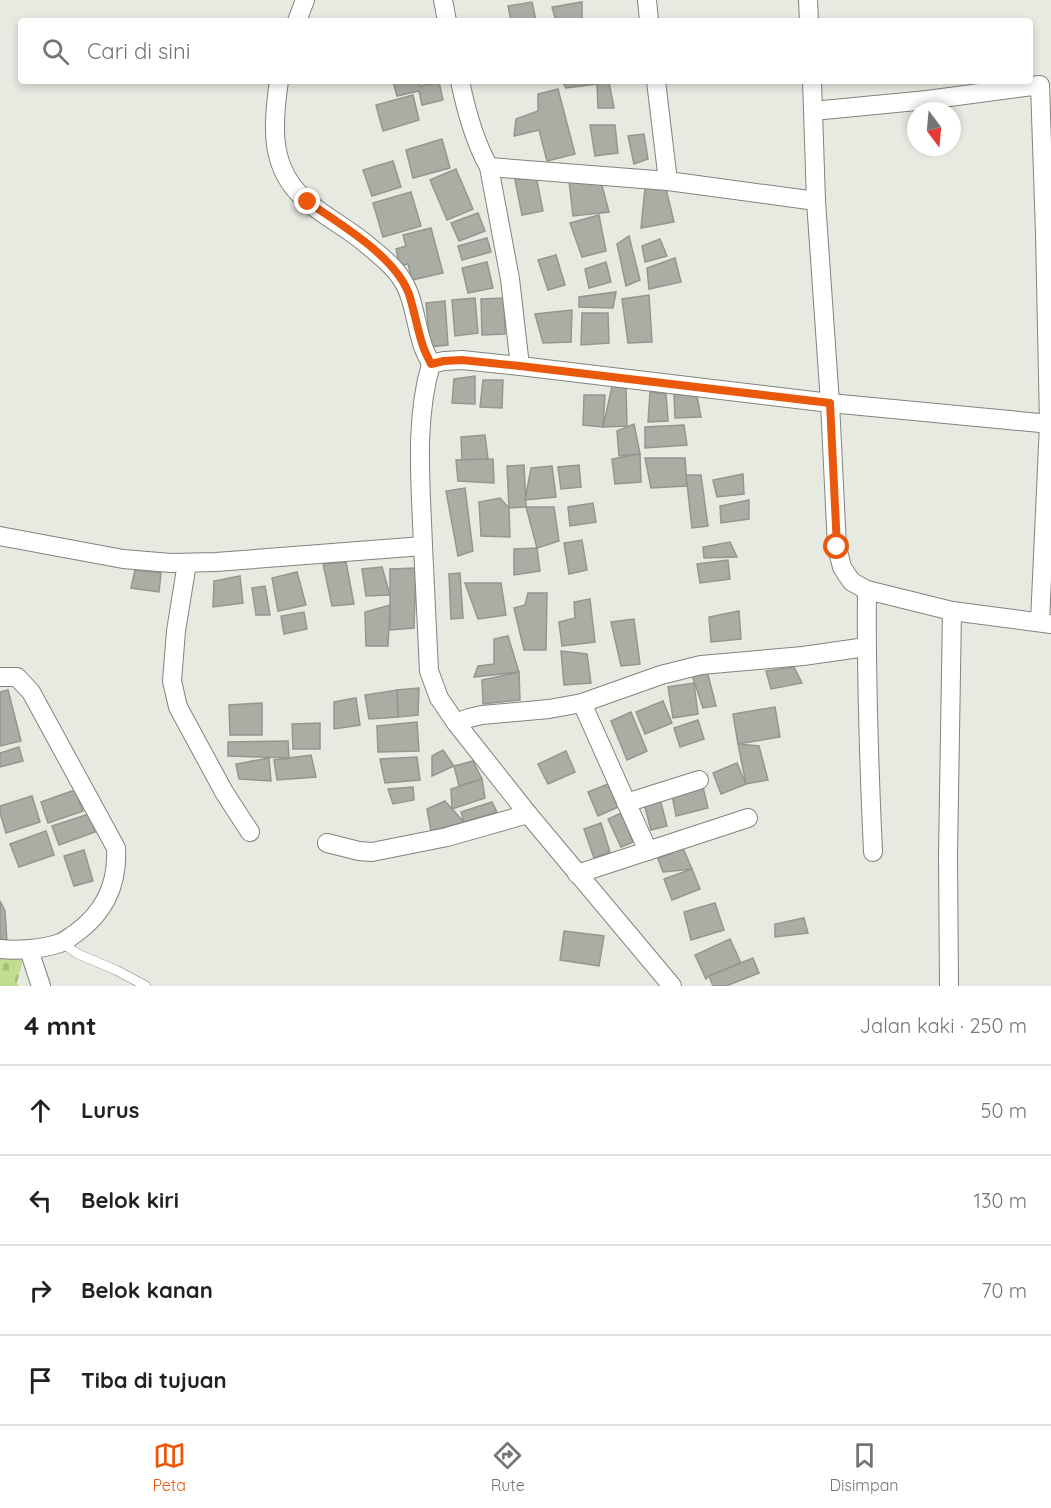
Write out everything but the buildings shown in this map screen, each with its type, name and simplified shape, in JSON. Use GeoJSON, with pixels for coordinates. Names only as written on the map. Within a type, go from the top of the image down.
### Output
{"type":"FeatureCollection","features":[{"type":"Feature","properties":{"kind":"street"},"geometry":{"type":"LineString","coordinates":[[298,18],[305,0]]}},
{"type":"Feature","properties":{"kind":"street"},"geometry":{"type":"LineString","coordinates":[[443,0],[446,18]]}},
{"type":"Feature","properties":{"kind":"street"},"geometry":{"type":"LineString","coordinates":[[647,0],[649,18]]}},
{"type":"Feature","properties":{"kind":"street"},"geometry":{"type":"LineString","coordinates":[[808,0],[809,18]]}},
{"type":"Feature","properties":{"kind":"street"},"geometry":{"type":"LineString","coordinates":[[279,84],[274,112],[275,143],[284,174],[308,202],[352,232],[401,277],[409,294],[423,346],[431,364],[424,396],[420,475],[429,671],[439,698],[469,719],[528,814],[588,871],[672,986]]}},
{"type":"Feature","properties":{"kind":"street"},"geometry":{"type":"LineString","coordinates":[[461,84],[481,153],[489,167],[510,279],[520,366]]}},
{"type":"Feature","properties":{"kind":"street"},"geometry":{"type":"LineString","coordinates":[[656,84],[668,181]]}},
{"type":"Feature","properties":{"kind":"street"},"geometry":{"type":"LineString","coordinates":[[812,84],[813,111],[816,201],[837,547],[842,567],[852,582],[867,590],[952,611],[1046,623],[1050,424],[1046,256],[1046,84],[927,100],[813,111]]}},
{"type":"Feature","properties":{"kind":"street"},"geometry":{"type":"LineString","coordinates":[[489,167],[668,181],[816,201]]}},
{"type":"Feature","properties":{"kind":"street"},"geometry":{"type":"LineString","coordinates":[[431,364],[462,360],[830,403],[1050,424]]}},
{"type":"Feature","properties":{"kind":"street"},"geometry":{"type":"LineString","coordinates":[[0,536],[123,559],[171,563],[227,561],[422,539]]}},
{"type":"Feature","properties":{"kind":"street"},"geometry":{"type":"LineString","coordinates":[[187,562],[176,631],[172,681],[178,706],[224,792],[250,832]]}},
{"type":"Feature","properties":{"kind":"street"},"geometry":{"type":"LineString","coordinates":[[867,590],[866,647],[873,852]]}},
{"type":"Feature","properties":{"kind":"street"},"geometry":{"type":"LineString","coordinates":[[950,986],[948,856],[952,611]]}},
{"type":"Feature","properties":{"kind":"street"},"geometry":{"type":"LineString","coordinates":[[469,719],[582,704],[661,675],[701,665],[803,656],[866,647]]}},
{"type":"Feature","properties":{"kind":"street"},"geometry":{"type":"LineString","coordinates":[[0,677],[17,677],[31,692],[116,848],[117,865],[112,887],[102,906],[89,923],[62,943],[29,950],[0,949]]}},
{"type":"Feature","properties":{"kind":"street"},"geometry":{"type":"LineString","coordinates":[[582,704],[648,851]]}},
{"type":"Feature","properties":{"kind":"street"},"geometry":{"type":"LineString","coordinates":[[626,803],[699,780]]}},
{"type":"Feature","properties":{"kind":"street"},"geometry":{"type":"LineString","coordinates":[[327,843],[372,852],[447,837],[528,814]]}},
{"type":"Feature","properties":{"kind":"street"},"geometry":{"type":"LineString","coordinates":[[588,871],[748,818]]}},
{"type":"Feature","properties":{"kind":"street"},"geometry":{"type":"LineString","coordinates":[[29,950],[41,986]]}},
{"type":"Feature","properties":{"kind":"lane"},"geometry":{"type":"LineString","coordinates":[[62,943],[78,954],[146,986]]}},
{"type":"Feature","properties":{"kind":"green space"},"geometry":{"type":"Polygon","coordinates":[[[0,957],[23,960],[17,983],[19,986],[0,986],[0,957]]]}},
{"type":"Feature","properties":{"kind":"route"},"geometry":{"type":"LineString","coordinates":[[308,202],[352,232],[401,277],[409,294],[423,346],[431,364],[462,360],[830,403],[837,547]]}}]}
